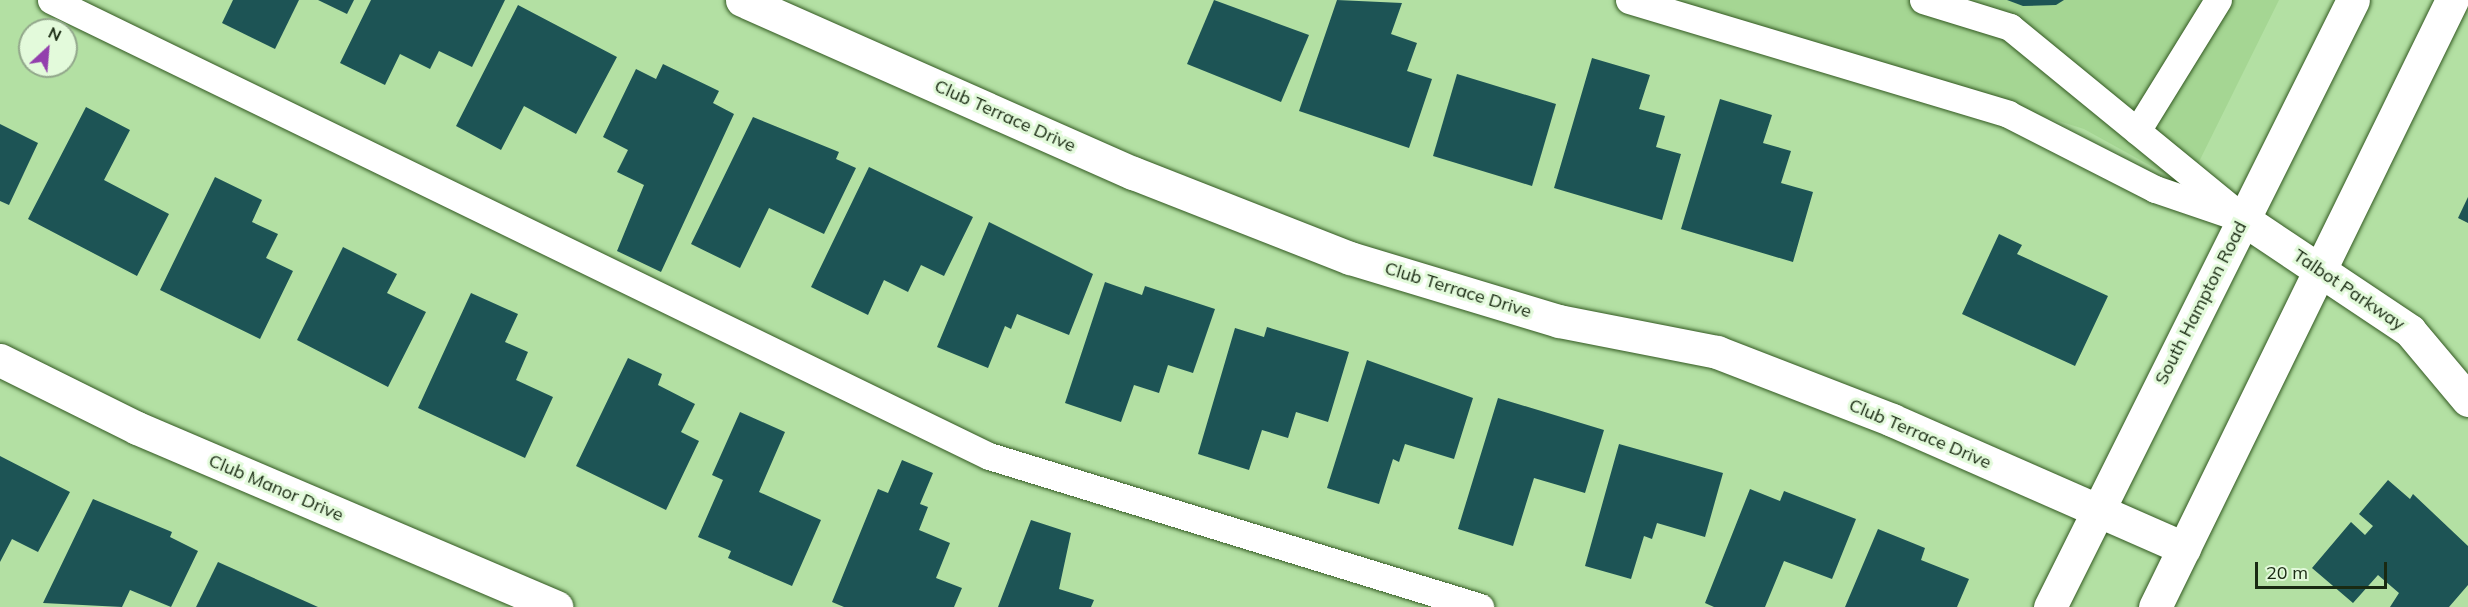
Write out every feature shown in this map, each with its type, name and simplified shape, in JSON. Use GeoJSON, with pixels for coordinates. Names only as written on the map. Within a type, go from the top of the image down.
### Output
{"type":"FeatureCollection","features":[{"type":"Feature","properties":{"kind":"street","name":"Club Terrace Drive"},"geometry":{"type":"LineString","coordinates":[[742,0],[1132,173],[1350,258],[1559,321],[1717,352],[1892,420],[2184,548]]}},
{"type":"Feature","properties":{"kind":"street","name":"South Hampton Road"},"geometry":{"type":"LineString","coordinates":[[2050,607],[2353,0]]}},
{"type":"Feature","properties":{"kind":"street"},"geometry":{"type":"LineString","coordinates":[[2155,607],[2452,0]]}},
{"type":"Feature","properties":{"kind":"street","name":"Talbot Parkway"},"geometry":{"type":"LineString","coordinates":[[2243,219],[2410,331],[2468,400]]}},
{"type":"Feature","properties":{"kind":"street","name":"Club Manor Drive"},"geometry":{"type":"LineString","coordinates":[[0,360],[137,428],[556,607]]}},
{"type":"Feature","properties":{"kind":"lane"},"geometry":{"type":"LineString","coordinates":[[51,0],[989,456],[1480,607]]}},
{"type":"Feature","properties":{"kind":"lane"},"geometry":{"type":"LineString","coordinates":[[1629,0],[2008,114],[2155,189],[2243,219]]}},
{"type":"Feature","properties":{"kind":"lane"},"geometry":{"type":"LineString","coordinates":[[1923,0],[2010,27],[2243,219]]}},
{"type":"Feature","properties":{"kind":"lane"},"geometry":{"type":"LineString","coordinates":[[2137,131],[2218,0]]}},
{"type":"Feature","properties":{"kind":"shaded area"},"geometry":{"type":"Polygon","coordinates":[[[1672,0],[2279,0],[2187,186],[2084,129],[1672,0]]]}},
{"type":"Feature","properties":{"kind":"building"},"geometry":{"type":"Polygon","coordinates":[[[233,0],[299,0],[275,49],[222,23],[233,0]]]}},
{"type":"Feature","properties":{"kind":"building"},"geometry":{"type":"Polygon","coordinates":[[[318,0],[354,0],[347,14],[318,0]]]}},
{"type":"Feature","properties":{"kind":"building"},"geometry":{"type":"Polygon","coordinates":[[[371,0],[505,0],[472,67],[439,51],[430,69],[400,54],[385,85],[340,63],[371,0]]]}},
{"type":"Feature","properties":{"kind":"building"},"geometry":{"type":"Polygon","coordinates":[[[1214,0],[1309,35],[1281,102],[1187,64],[1214,0]]]}},
{"type":"Feature","properties":{"kind":"building"},"geometry":{"type":"Polygon","coordinates":[[[1337,0],[1402,3],[1391,34],[1417,43],[1407,71],[1432,79],[1409,148],[1299,111],[1337,0]]]}},
{"type":"Feature","properties":{"kind":"building"},"geometry":{"type":"Polygon","coordinates":[[[2007,0],[2064,0],[2056,5],[2023,6],[2007,0]]]}},
{"type":"Feature","properties":{"kind":"building"},"geometry":{"type":"Polygon","coordinates":[[[518,5],[617,57],[576,134],[524,106],[501,150],[456,126],[518,5]]]}},
{"type":"Feature","properties":{"kind":"building"},"geometry":{"type":"Polygon","coordinates":[[[1592,58],[1650,75],[1639,109],[1665,116],[1656,147],[1681,154],[1662,220],[1554,188],[1592,58]]]}},
{"type":"Feature","properties":{"kind":"building"},"geometry":{"type":"Polygon","coordinates":[[[663,64],[719,91],[713,103],[734,114],[661,272],[617,251],[644,185],[617,172],[628,150],[603,137],[636,69],[656,79],[663,64]]]}},
{"type":"Feature","properties":{"kind":"building"},"geometry":{"type":"Polygon","coordinates":[[[1457,74],[1556,104],[1532,186],[1433,156],[1457,74]]]}},
{"type":"Feature","properties":{"kind":"building"},"geometry":{"type":"Polygon","coordinates":[[[1720,99],[1772,115],[1763,143],[1791,151],[1781,183],[1813,192],[1793,262],[1681,229],[1720,99]]]}},
{"type":"Feature","properties":{"kind":"building"},"geometry":{"type":"Polygon","coordinates":[[[86,107],[130,130],[104,180],[169,214],[137,276],[28,219],[86,107]]]}},
{"type":"Feature","properties":{"kind":"building"},"geometry":{"type":"Polygon","coordinates":[[[753,117],[839,152],[836,159],[856,168],[824,234],[769,208],[740,268],[691,244],[753,117]]]}},
{"type":"Feature","properties":{"kind":"building"},"geometry":{"type":"Polygon","coordinates":[[[0,124],[38,143],[9,205],[0,201],[0,124]]]}},
{"type":"Feature","properties":{"kind":"building"},"geometry":{"type":"Polygon","coordinates":[[[869,167],[973,217],[944,276],[921,265],[908,292],[884,280],[868,315],[811,287],[869,167]]]}},
{"type":"Feature","properties":{"kind":"building"},"geometry":{"type":"Polygon","coordinates":[[[215,177],[262,200],[252,222],[278,234],[266,258],[293,271],[260,339],[160,290],[215,177]]]}},
{"type":"Feature","properties":{"kind":"building"},"geometry":{"type":"Polygon","coordinates":[[[2468,197],[2468,223],[2458,218],[2468,197]]]}},
{"type":"Feature","properties":{"kind":"building"},"geometry":{"type":"Polygon","coordinates":[[[989,222],[1093,274],[1069,335],[1017,314],[1011,329],[1005,326],[988,368],[937,347],[989,222]]]}},
{"type":"Feature","properties":{"kind":"building"},"geometry":{"type":"Polygon","coordinates":[[[1999,234],[2022,245],[2017,254],[2108,296],[2075,366],[1962,314],[1999,234]]]}},
{"type":"Feature","properties":{"kind":"building"},"geometry":{"type":"Polygon","coordinates":[[[343,247],[397,274],[387,293],[426,312],[388,387],[297,340],[343,247]]]}},
{"type":"Feature","properties":{"kind":"building"},"geometry":{"type":"Polygon","coordinates":[[[1105,282],[1142,295],[1145,286],[1215,309],[1193,373],[1168,365],[1159,393],[1134,385],[1121,422],[1065,403],[1105,282]]]}},
{"type":"Feature","properties":{"kind":"building"},"geometry":{"type":"Polygon","coordinates":[[[471,293],[518,314],[505,342],[528,352],[516,380],[553,397],[525,458],[418,408],[471,293]]]}},
{"type":"Feature","properties":{"kind":"building"},"geometry":{"type":"Polygon","coordinates":[[[1267,327],[1349,352],[1328,422],[1296,412],[1288,438],[1262,430],[1249,470],[1198,454],[1235,328],[1264,337],[1267,327]]]}},
{"type":"Feature","properties":{"kind":"building"},"geometry":{"type":"Polygon","coordinates":[[[628,358],[662,374],[658,385],[695,404],[681,432],[699,441],[666,510],[576,466],[628,358]]]}},
{"type":"Feature","properties":{"kind":"building"},"geometry":{"type":"Polygon","coordinates":[[[1367,360],[1473,398],[1454,459],[1405,444],[1399,462],[1393,459],[1379,504],[1327,488],[1367,360]]]}},
{"type":"Feature","properties":{"kind":"building"},"geometry":{"type":"Polygon","coordinates":[[[1498,398],[1604,430],[1585,493],[1534,478],[1513,546],[1458,529],[1498,398]]]}},
{"type":"Feature","properties":{"kind":"building"},"geometry":{"type":"Polygon","coordinates":[[[740,412],[785,432],[759,492],[821,520],[792,586],[728,558],[731,551],[698,537],[723,480],[712,475],[740,412]]]}},
{"type":"Feature","properties":{"kind":"building"},"geometry":{"type":"Polygon","coordinates":[[[1619,444],[1723,473],[1705,537],[1657,523],[1652,539],[1644,536],[1631,579],[1585,566],[1619,444]]]}},
{"type":"Feature","properties":{"kind":"building"},"geometry":{"type":"Polygon","coordinates":[[[0,456],[70,492],[38,552],[12,539],[0,562],[0,456]]]}},
{"type":"Feature","properties":{"kind":"building"},"geometry":{"type":"Polygon","coordinates":[[[902,460],[933,473],[920,504],[928,507],[919,530],[950,543],[936,578],[962,588],[954,607],[844,607],[832,602],[878,489],[888,493],[902,460]]]}},
{"type":"Feature","properties":{"kind":"building"},"geometry":{"type":"Polygon","coordinates":[[[2388,480],[2410,499],[2413,494],[2468,546],[2468,585],[2449,607],[2390,607],[2399,593],[2378,575],[2353,603],[2312,568],[2351,522],[2365,535],[2373,526],[2359,514],[2388,480]]]}},
{"type":"Feature","properties":{"kind":"building"},"geometry":{"type":"Polygon","coordinates":[[[1750,489],[1780,501],[1784,491],[1856,519],[1832,579],[1784,561],[1765,607],[1714,607],[1705,603],[1750,489]]]}},
{"type":"Feature","properties":{"kind":"building"},"geometry":{"type":"Polygon","coordinates":[[[93,499],[172,532],[170,537],[198,551],[171,607],[130,590],[122,607],[43,603],[93,499]]]}},
{"type":"Feature","properties":{"kind":"building"},"geometry":{"type":"Polygon","coordinates":[[[1031,520],[1071,533],[1059,589],[1094,600],[1091,607],[998,607],[1031,520]]]}},
{"type":"Feature","properties":{"kind":"building"},"geometry":{"type":"Polygon","coordinates":[[[1878,529],[1925,548],[1921,560],[1969,579],[1957,607],[1845,607],[1878,529]]]}},
{"type":"Feature","properties":{"kind":"building"},"geometry":{"type":"Polygon","coordinates":[[[218,562],[318,607],[196,607],[218,562]]]}}]}
